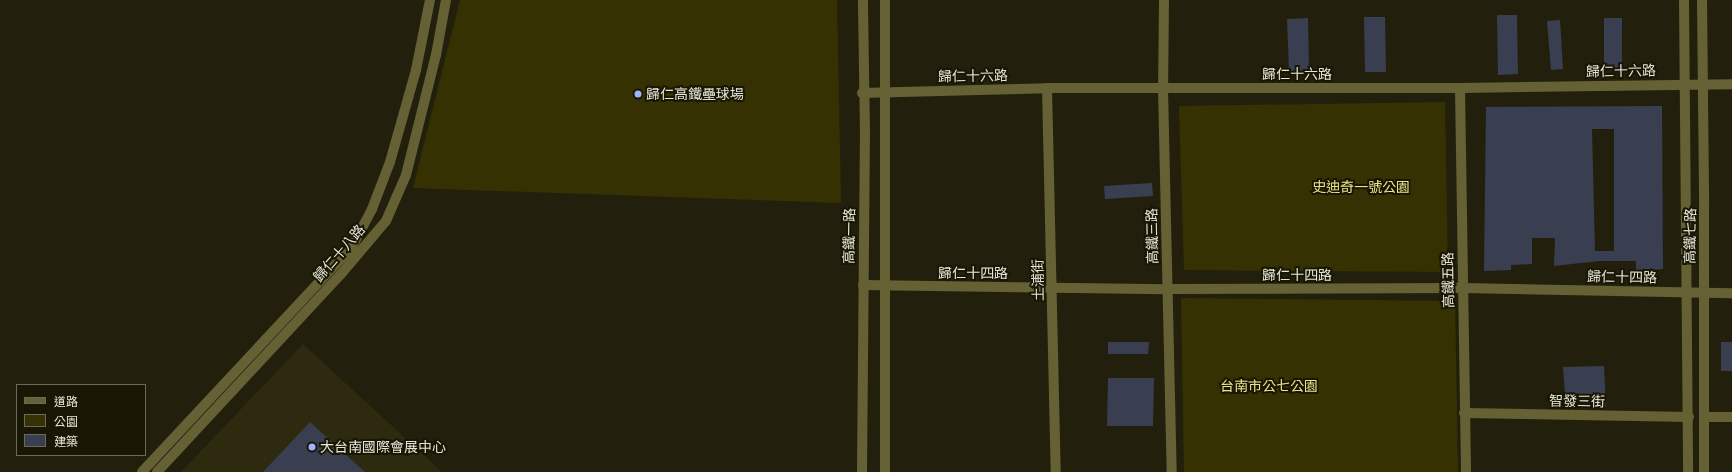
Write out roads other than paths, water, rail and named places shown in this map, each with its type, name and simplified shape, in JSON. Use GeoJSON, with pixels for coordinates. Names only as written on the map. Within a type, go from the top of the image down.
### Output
{"type":"FeatureCollection","features":[{"type":"Feature","properties":{"kind":"street","name":"歸仁十八路"},"geometry":{"type":"LineString","coordinates":[[142,472],[352,247],[372,208],[390,162],[416,70],[430,0]]}},
{"type":"Feature","properties":{"kind":"street","name":"歸仁十八路"},"geometry":{"type":"LineString","coordinates":[[157,472],[341,274],[386,221],[406,174],[436,55],[446,0]]}},
{"type":"Feature","properties":{"kind":"street","name":"高鐵一路"},"geometry":{"type":"LineString","coordinates":[[862,472],[865,133],[862,93],[863,0]]}},
{"type":"Feature","properties":{"kind":"street"},"geometry":{"type":"LineString","coordinates":[[885,0],[885,472]]}},
{"type":"Feature","properties":{"kind":"street","name":"高鐵三路"},"geometry":{"type":"LineString","coordinates":[[1164,0],[1163,89],[1172,472]]}},
{"type":"Feature","properties":{"kind":"street","name":"高鐵七路"},"geometry":{"type":"LineString","coordinates":[[1684,0],[1683,84],[1689,416],[1688,472]]}},
{"type":"Feature","properties":{"kind":"street","name":"高鐵七路"},"geometry":{"type":"LineString","coordinates":[[1702,0],[1704,472]]}},
{"type":"Feature","properties":{"kind":"street","name":"歸仁十六路"},"geometry":{"type":"LineString","coordinates":[[862,93],[1047,88],[1460,88],[1732,84]]}},
{"type":"Feature","properties":{"kind":"street","name":"土浦街"},"geometry":{"type":"LineString","coordinates":[[1047,88],[1056,472]]}},
{"type":"Feature","properties":{"kind":"street","name":"高鐵五路"},"geometry":{"type":"LineString","coordinates":[[1460,88],[1466,472]]}},
{"type":"Feature","properties":{"kind":"street","name":"歸仁十四路"},"geometry":{"type":"LineString","coordinates":[[863,285],[886,287],[1052,286],[1167,289],[1462,288],[1732,293]]}},
{"type":"Feature","properties":{"kind":"street","name":"智發三街"},"geometry":{"type":"LineString","coordinates":[[1464,413],[1689,416]]}},
{"type":"Feature","properties":{"kind":"street"},"geometry":{"type":"LineString","coordinates":[[1704,416],[1732,417]]}},
{"type":"Feature","properties":{"kind":"place","name":"歸仁高鐵壘球場"},"geometry":{"type":"Point","coordinates":[638,94]}},
{"type":"Feature","properties":{"kind":"place","name":"大台南國際會展中心"},"geometry":{"type":"Point","coordinates":[312,447]}},
{"type":"Feature","properties":{"kind":"park label","name":"史迪奇一號公園"},"geometry":{"type":"Point","coordinates":[1361,187]}},
{"type":"Feature","properties":{"kind":"park label","name":"台南市公七公園"},"geometry":{"type":"Point","coordinates":[1269,386]}}]}
